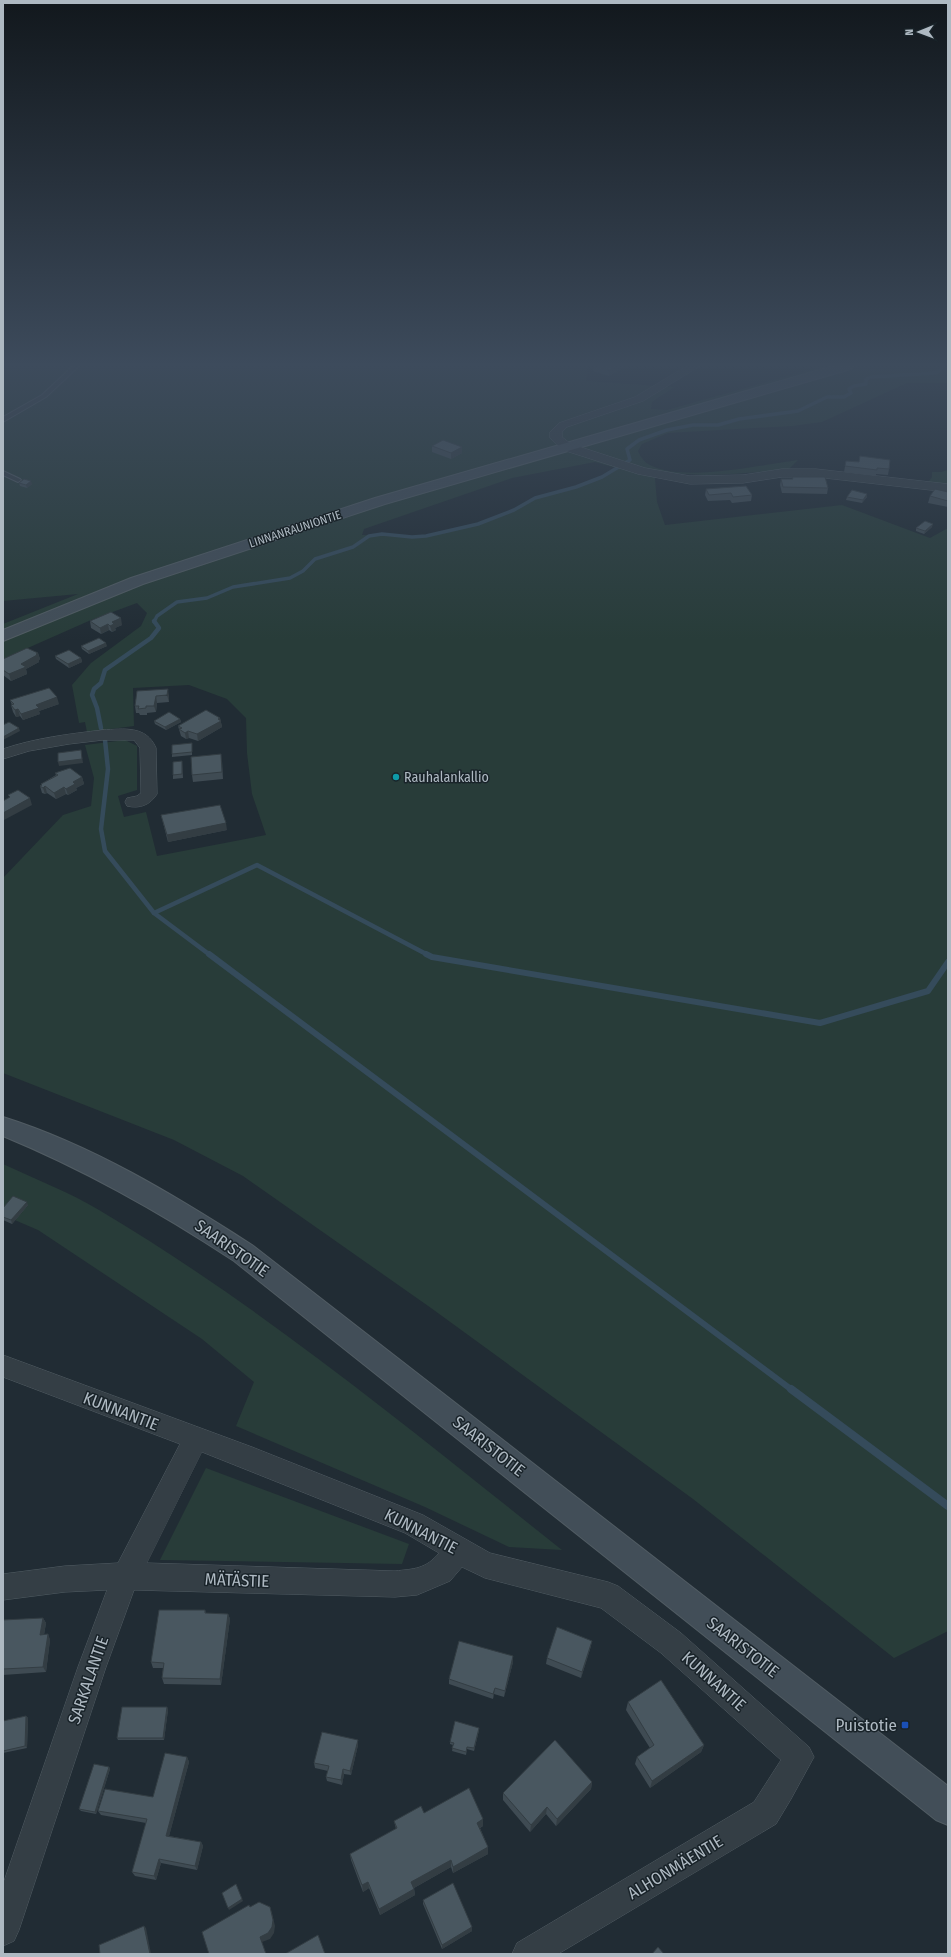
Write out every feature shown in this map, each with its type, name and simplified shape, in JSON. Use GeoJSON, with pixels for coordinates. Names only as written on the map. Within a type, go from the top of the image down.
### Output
{"type":"FeatureCollection","features":[{"type":"Feature","properties":{"kind":"street","name":"LINNANRAUNIONTIE"},"geometry":{"type":"LineString","coordinates":[[3,636],[137,581],[380,501],[528,457]]}},
{"type":"Feature","properties":{"kind":"street"},"geometry":{"type":"LineString","coordinates":[[601,457],[642,471],[690,480],[742,479],[782,473],[816,473],[948,488]]}},
{"type":"Feature","properties":{"kind":"street"},"geometry":{"type":"LineString","coordinates":[[3,754],[18,748],[49,742],[129,733],[138,736],[145,741],[148,748],[149,794],[142,801],[133,802]]}},
{"type":"Feature","properties":{"kind":"street","name":"SAARISTOTIE"},"geometry":{"type":"LineString","coordinates":[[3,1126],[72,1154],[130,1184],[187,1217],[243,1253],[948,1808]]}},
{"type":"Feature","properties":{"kind":"street","name":"KUNNANTIE"},"geometry":{"type":"LineString","coordinates":[[3,1366],[194,1439],[252,1459],[414,1524],[485,1565],[608,1596],[671,1643],[799,1757]]}},
{"type":"Feature","properties":{"kind":"street","name":"SARKALANTIE"},"geometry":{"type":"LineString","coordinates":[[3,1930],[92,1667],[126,1576],[194,1439]]}},
{"type":"Feature","properties":{"kind":"street","name":"MÄTÄSTIE"},"geometry":{"type":"LineString","coordinates":[[3,1587],[65,1579],[126,1576],[395,1584],[418,1582],[441,1572],[459,1550]]}},
{"type":"Feature","properties":{"kind":"street","name":"ALHONMÄENTIE"},"geometry":{"type":"LineString","coordinates":[[528,1954],[765,1813],[782,1789],[799,1757]]}},
{"type":"Feature","properties":{"kind":"lane"},"geometry":{"type":"LineString","coordinates":[[3,473],[18,480]]}},
{"type":"Feature","properties":{"kind":"green space"},"geometry":{"type":"Polygon","coordinates":[[[3,457],[641,457],[652,466],[667,471],[684,473],[724,471],[798,460],[789,469],[716,475],[673,474],[655,478],[657,502],[665,525],[842,505],[930,538],[948,528],[948,1631],[894,1658],[693,1499],[431,1308],[243,1176],[174,1140],[3,1073],[3,878],[63,815],[91,806],[94,778],[85,745],[125,740],[137,746],[137,790],[118,796],[124,817],[146,812],[157,856],[266,835],[252,794],[247,753],[246,718],[227,699],[189,685],[133,688],[134,726],[87,732],[85,722],[79,723],[72,685],[91,663],[141,626],[147,613],[137,603],[91,620],[3,659],[3,624],[78,594],[3,601],[3,457]],[[595,462],[512,478],[364,529],[362,535],[426,536],[478,524],[514,510],[535,498],[576,487],[602,477],[616,468],[595,462]]]}},
{"type":"Feature","properties":{"kind":"green space"},"geometry":{"type":"Polygon","coordinates":[[[948,470],[948,487],[927,484],[932,477],[932,472],[948,470]]]}},
{"type":"Feature","properties":{"kind":"green space"},"geometry":{"type":"Polygon","coordinates":[[[3,1164],[88,1203],[220,1288],[336,1372],[562,1550],[509,1547],[425,1507],[236,1426],[254,1382],[202,1339],[38,1230],[3,1215],[3,1164]]]}},
{"type":"Feature","properties":{"kind":"green space"},"geometry":{"type":"Polygon","coordinates":[[[206,1468],[409,1544],[402,1564],[160,1560],[206,1468]]]}},
{"type":"Feature","properties":{"kind":"building"},"geometry":{"type":"Polygon","coordinates":[[[860,457],[890,460],[889,469],[877,468],[877,470],[845,466],[846,461],[859,462],[860,457]]]}},
{"type":"Feature","properties":{"kind":"building"},"geometry":{"type":"Polygon","coordinates":[[[792,477],[825,477],[828,488],[783,487],[781,479],[793,479],[792,477]]]}},
{"type":"Feature","properties":{"kind":"building"},"geometry":{"type":"Polygon","coordinates":[[[24,479],[31,481],[26,485],[19,483],[24,479]]]}},
{"type":"Feature","properties":{"kind":"building"},"geometry":{"type":"Polygon","coordinates":[[[746,486],[752,495],[733,497],[731,493],[709,495],[706,489],[746,486]]]}},
{"type":"Feature","properties":{"kind":"building"},"geometry":{"type":"Polygon","coordinates":[[[935,489],[948,492],[948,501],[930,496],[935,489]]]}},
{"type":"Feature","properties":{"kind":"building"},"geometry":{"type":"Polygon","coordinates":[[[852,490],[867,494],[863,500],[847,497],[852,490]]]}},
{"type":"Feature","properties":{"kind":"building"},"geometry":{"type":"Polygon","coordinates":[[[925,521],[933,524],[925,531],[916,528],[925,521]]]}},
{"type":"Feature","properties":{"kind":"building"},"geometry":{"type":"Polygon","coordinates":[[[111,612],[121,618],[112,622],[114,624],[110,626],[108,624],[100,628],[90,621],[111,612]]]}},
{"type":"Feature","properties":{"kind":"building"},"geometry":{"type":"Polygon","coordinates":[[[99,638],[106,643],[88,651],[81,646],[99,638]]]}},
{"type":"Feature","properties":{"kind":"building"},"geometry":{"type":"Polygon","coordinates":[[[27,648],[38,653],[21,664],[26,667],[9,674],[3,670],[3,659],[27,648]]]}},
{"type":"Feature","properties":{"kind":"building"},"geometry":{"type":"Polygon","coordinates":[[[69,650],[81,658],[68,664],[55,656],[69,650]]]}},
{"type":"Feature","properties":{"kind":"building"},"geometry":{"type":"Polygon","coordinates":[[[49,688],[57,697],[36,705],[39,708],[21,714],[18,709],[15,710],[11,705],[14,704],[10,700],[49,688]]]}},
{"type":"Feature","properties":{"kind":"building"},"geometry":{"type":"Polygon","coordinates":[[[168,689],[167,695],[156,696],[154,706],[146,706],[146,708],[138,709],[139,706],[135,706],[137,691],[168,689]]]}},
{"type":"Feature","properties":{"kind":"building"},"geometry":{"type":"Polygon","coordinates":[[[206,710],[220,718],[218,719],[221,721],[197,734],[188,731],[185,733],[179,729],[182,728],[178,726],[206,710]]]}},
{"type":"Feature","properties":{"kind":"building"},"geometry":{"type":"Polygon","coordinates":[[[169,712],[180,719],[165,727],[154,721],[169,712]]]}},
{"type":"Feature","properties":{"kind":"building"},"geometry":{"type":"Polygon","coordinates":[[[9,722],[19,728],[3,737],[3,725],[9,722]]]}},
{"type":"Feature","properties":{"kind":"building"},"geometry":{"type":"Polygon","coordinates":[[[192,743],[192,752],[172,754],[172,745],[192,743]]]}},
{"type":"Feature","properties":{"kind":"building"},"geometry":{"type":"Polygon","coordinates":[[[81,750],[82,759],[58,762],[58,753],[81,750]]]}},
{"type":"Feature","properties":{"kind":"building"},"geometry":{"type":"Polygon","coordinates":[[[221,754],[222,772],[192,775],[191,757],[221,754]]]}},
{"type":"Feature","properties":{"kind":"building"},"geometry":{"type":"Polygon","coordinates":[[[182,761],[182,774],[173,775],[173,762],[182,761]]]}},
{"type":"Feature","properties":{"kind":"building"},"geometry":{"type":"Polygon","coordinates":[[[70,768],[82,777],[73,782],[75,784],[66,789],[64,787],[54,793],[45,786],[43,788],[40,786],[58,775],[55,773],[70,768]]]}},
{"type":"Feature","properties":{"kind":"building"},"geometry":{"type":"Polygon","coordinates":[[[18,790],[30,798],[3,813],[3,801],[10,797],[8,795],[18,790]]]}},
{"type":"Feature","properties":{"kind":"building"},"geometry":{"type":"Polygon","coordinates":[[[220,805],[226,823],[167,835],[161,815],[220,805]]]}},
{"type":"Feature","properties":{"kind":"building"},"geometry":{"type":"Polygon","coordinates":[[[13,1196],[27,1202],[11,1220],[3,1217],[3,1208],[13,1196]]]}},
{"type":"Feature","properties":{"kind":"building"},"geometry":{"type":"Polygon","coordinates":[[[159,1610],[205,1610],[205,1613],[228,1614],[220,1679],[162,1678],[164,1663],[151,1662],[159,1610]]]}},
{"type":"Feature","properties":{"kind":"building"},"geometry":{"type":"Polygon","coordinates":[[[43,1618],[40,1635],[48,1634],[43,1667],[3,1669],[3,1620],[43,1618]]]}},
{"type":"Feature","properties":{"kind":"building"},"geometry":{"type":"Polygon","coordinates":[[[557,1627],[592,1641],[582,1672],[547,1658],[557,1627]]]}},
{"type":"Feature","properties":{"kind":"building"},"geometry":{"type":"Polygon","coordinates":[[[459,1641],[513,1656],[505,1691],[495,1688],[493,1694],[449,1679],[459,1641]]]}},
{"type":"Feature","properties":{"kind":"building"},"geometry":{"type":"Polygon","coordinates":[[[661,1680],[704,1745],[652,1781],[637,1757],[654,1745],[628,1702],[661,1680]]]}},
{"type":"Feature","properties":{"kind":"building"},"geometry":{"type":"Polygon","coordinates":[[[122,1707],[167,1707],[163,1738],[117,1738],[122,1707]]]}},
{"type":"Feature","properties":{"kind":"building"},"geometry":{"type":"Polygon","coordinates":[[[26,1716],[25,1746],[3,1751],[3,1721],[26,1716]]]}},
{"type":"Feature","properties":{"kind":"building"},"geometry":{"type":"Polygon","coordinates":[[[455,1721],[479,1728],[474,1748],[467,1747],[466,1752],[452,1748],[454,1743],[450,1742],[455,1721]]]}},
{"type":"Feature","properties":{"kind":"building"},"geometry":{"type":"Polygon","coordinates":[[[322,1732],[358,1740],[350,1771],[343,1769],[341,1780],[326,1777],[329,1766],[314,1763],[322,1732]]]}},
{"type":"Feature","properties":{"kind":"building"},"geometry":{"type":"Polygon","coordinates":[[[555,1740],[592,1782],[557,1819],[547,1807],[531,1825],[503,1793],[555,1740]]]}},
{"type":"Feature","properties":{"kind":"building"},"geometry":{"type":"Polygon","coordinates":[[[165,1753],[187,1757],[166,1836],[201,1842],[195,1866],[159,1859],[154,1876],[132,1872],[147,1819],[98,1811],[105,1789],[153,1797],[165,1753]]]}},
{"type":"Feature","properties":{"kind":"building"},"geometry":{"type":"Polygon","coordinates":[[[94,1764],[109,1767],[95,1812],[79,1809],[94,1764]]]}},
{"type":"Feature","properties":{"kind":"building"},"geometry":{"type":"Polygon","coordinates":[[[469,1788],[483,1819],[477,1823],[488,1847],[453,1867],[451,1860],[411,1882],[414,1889],[379,1909],[368,1882],[362,1885],[350,1854],[397,1828],[394,1821],[421,1806],[424,1813],[469,1788]]]}},
{"type":"Feature","properties":{"kind":"building"},"geometry":{"type":"Polygon","coordinates":[[[453,1883],[472,1927],[442,1945],[423,1900],[453,1883]]]}},
{"type":"Feature","properties":{"kind":"building"},"geometry":{"type":"Polygon","coordinates":[[[236,1884],[242,1899],[228,1908],[222,1893],[236,1884]]]}},
{"type":"Feature","properties":{"kind":"building"},"geometry":{"type":"Polygon","coordinates":[[[259,1902],[270,1907],[273,1920],[272,1927],[268,1933],[260,1937],[266,1954],[209,1954],[202,1932],[249,1905],[250,1907],[259,1902]]]}},
{"type":"Feature","properties":{"kind":"building"},"geometry":{"type":"Polygon","coordinates":[[[144,1926],[150,1954],[100,1954],[99,1945],[144,1926]]]}},
{"type":"Feature","properties":{"kind":"building"},"geometry":{"type":"Polygon","coordinates":[[[318,1935],[325,1954],[285,1954],[318,1935]]]}},
{"type":"Feature","properties":{"kind":"building"},"geometry":{"type":"Polygon","coordinates":[[[658,1947],[664,1954],[652,1954],[658,1947]]]}},
{"type":"Feature","properties":{"kind":"waterway"},"geometry":{"type":"LineString","coordinates":[[154,621],[157,616],[177,602],[207,598],[233,587],[290,578],[303,571],[315,559],[353,547],[369,536],[382,534],[412,537],[426,536],[478,524],[514,510],[535,498],[576,487],[602,477],[630,460],[629,457]]}},
{"type":"Feature","properties":{"kind":"waterway"},"geometry":{"type":"LineString","coordinates":[[101,728],[97,708],[92,695],[94,689],[101,683],[105,670],[151,638],[159,628],[154,621]]}},
{"type":"Feature","properties":{"kind":"waterway"},"geometry":{"type":"LineString","coordinates":[[105,740],[108,769],[101,829],[105,851],[154,913]]}},
{"type":"Feature","properties":{"kind":"waterway"},"geometry":{"type":"LineString","coordinates":[[154,913],[257,865],[428,955]]}},
{"type":"Feature","properties":{"kind":"waterway"},"geometry":{"type":"LineString","coordinates":[[154,913],[210,955]]}},
{"type":"Feature","properties":{"kind":"waterway"},"geometry":{"type":"LineString","coordinates":[[209,954],[792,1390]]}},
{"type":"Feature","properties":{"kind":"waterway"},"geometry":{"type":"LineString","coordinates":[[428,955],[432,957],[820,1023],[928,991],[948,962]]}},
{"type":"Feature","properties":{"kind":"waterway"},"geometry":{"type":"LineString","coordinates":[[791,1389],[948,1506]]}},
{"type":"Feature","properties":{"kind":"place","name":"Rauhalankallio"},"geometry":{"type":"Point","coordinates":[396,777]}},
{"type":"Feature","properties":{"kind":"place","name":"Puistotie"},"geometry":{"type":"Point","coordinates":[905,1725]}}]}
